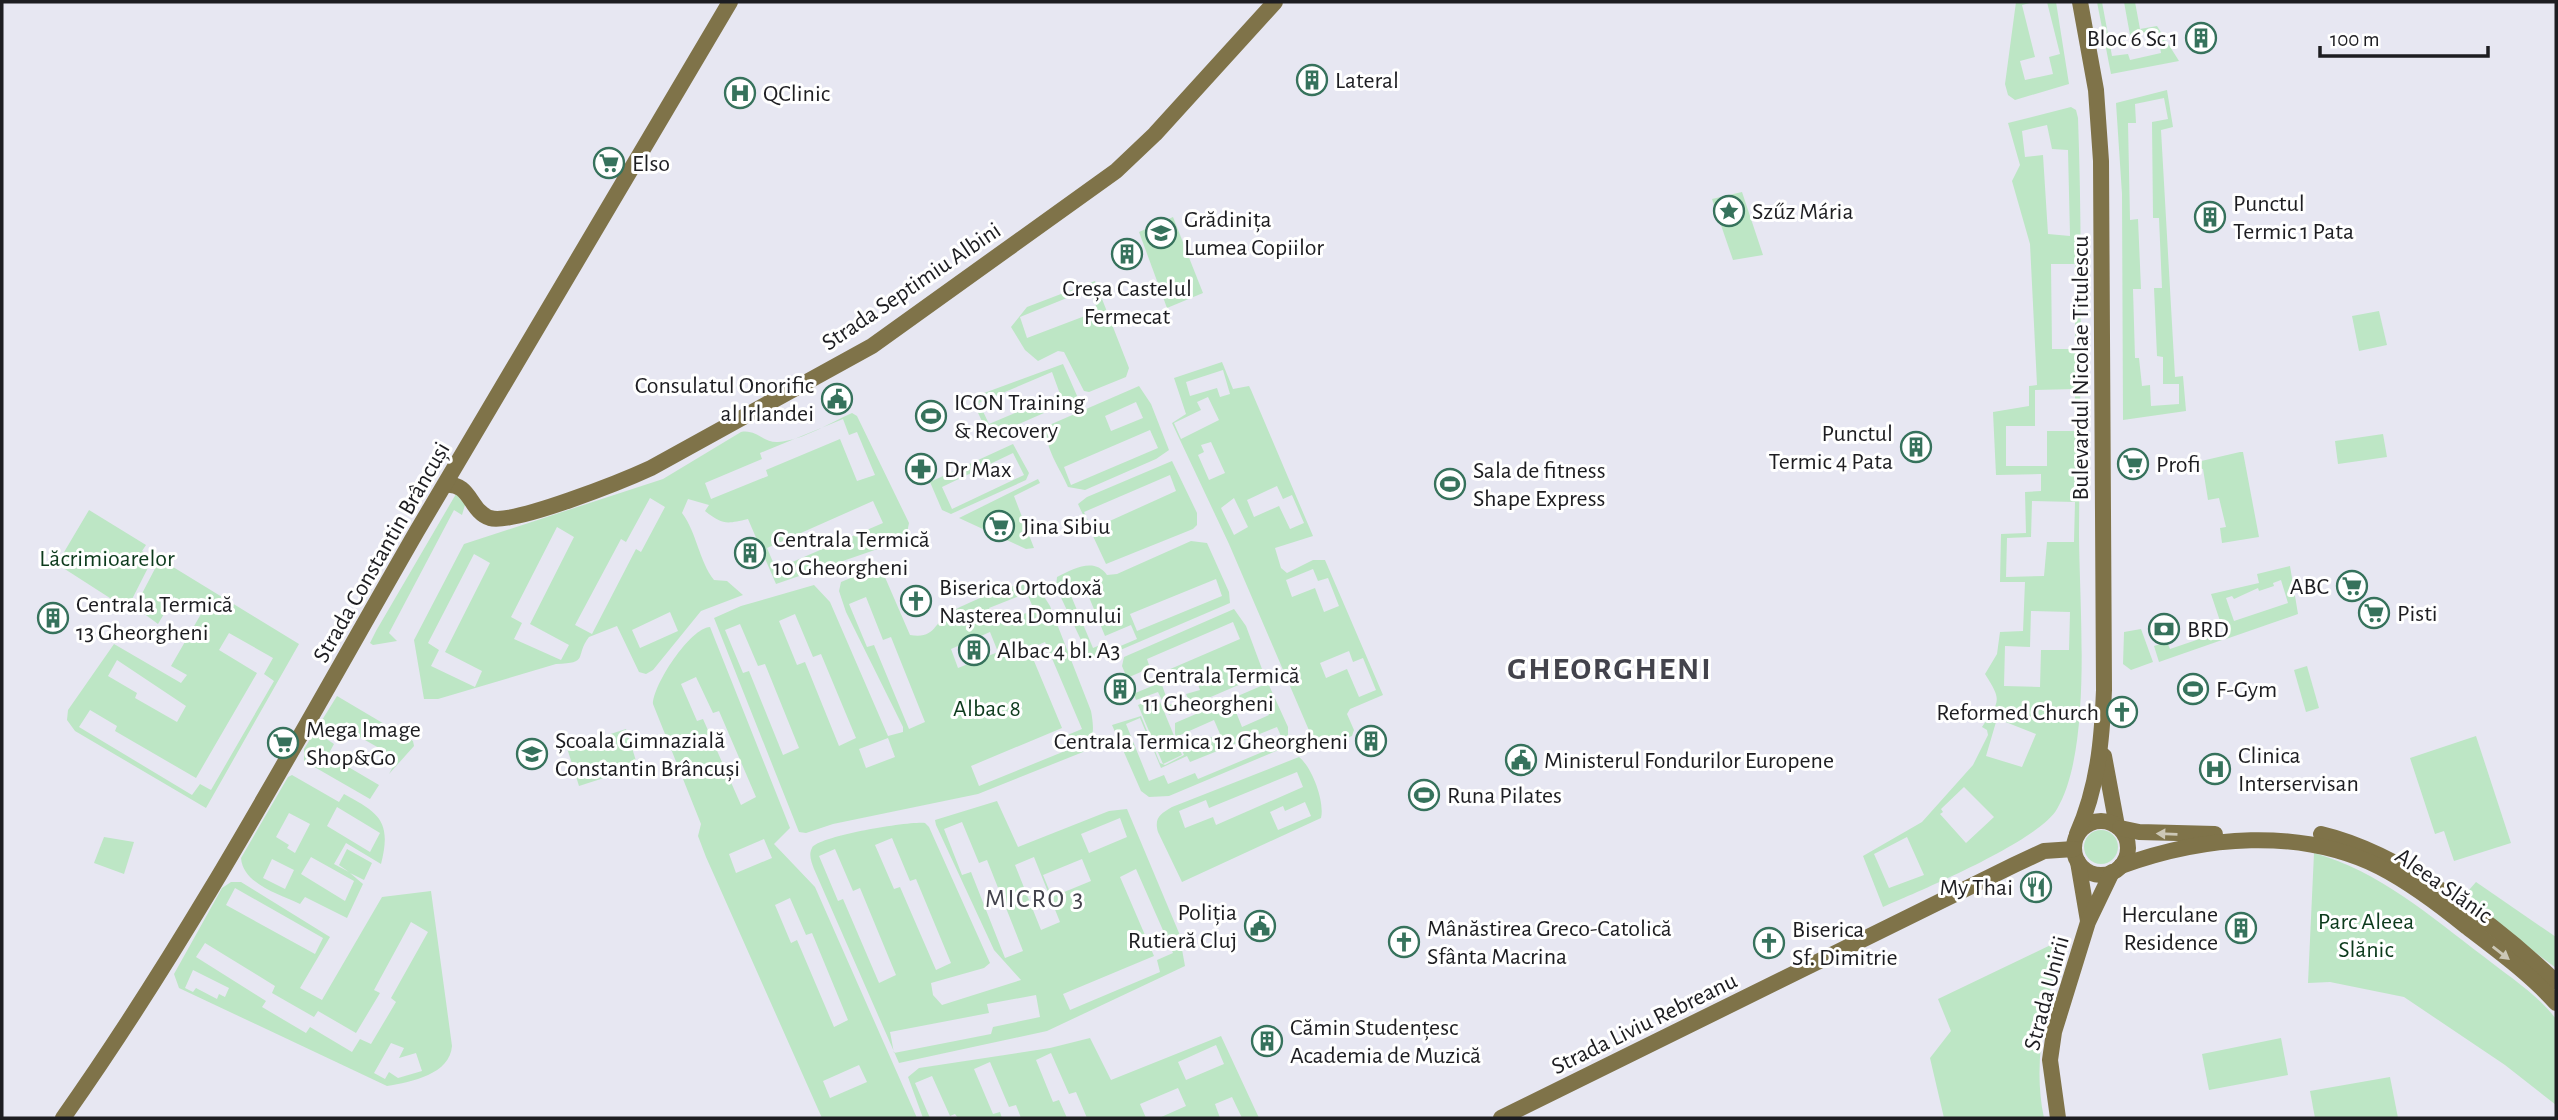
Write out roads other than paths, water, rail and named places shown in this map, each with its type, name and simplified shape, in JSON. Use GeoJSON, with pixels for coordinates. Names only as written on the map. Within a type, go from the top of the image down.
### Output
{"type":"FeatureCollection","features":[{"type":"Feature","properties":{"kind":"main road","name":"Strada Constantin Brâncuși"},"geometry":{"type":"LineString","coordinates":[[63,1118],[149,991],[290,758],[445,485],[730,2]]}},
{"type":"Feature","properties":{"kind":"main road","name":"Strada Septimiu Albini"},"geometry":{"type":"LineString","coordinates":[[445,485],[457,485],[464,490],[474,506],[489,518],[507,518],[630,478],[872,346],[1116,171],[1156,134],[1275,2]]}},
{"type":"Feature","properties":{"kind":"main road","name":"Bulevardul Nicolae Titulescu"},"geometry":{"type":"LineString","coordinates":[[2076,848],[2094,791],[2102,736],[2101,161],[2096,90],[2080,2]]}},
{"type":"Feature","properties":{"kind":"main road"},"geometry":{"type":"LineString","coordinates":[[459,461],[474,506]]}},
{"type":"Feature","properties":{"kind":"main road","name":"Bulevardul Nicolae Titulescu"},"geometry":{"type":"LineString","coordinates":[[2102,736],[2119,827]]}},
{"type":"Feature","properties":{"kind":"main road"},"geometry":{"type":"LineString","coordinates":[[2095,821],[2119,827],[2128,850],[2117,869],[2091,873],[2076,848],[2095,821]]}},
{"type":"Feature","properties":{"kind":"main road","name":"Aleea Slănic"},"geometry":{"type":"LineString","coordinates":[[2119,827],[2185,834],[2309,832],[2354,843],[2398,863],[2446,895],[2556,982]]}},
{"type":"Feature","properties":{"kind":"main road","name":"Aleea Slănic"},"geometry":{"type":"LineString","coordinates":[[2117,869],[2160,853],[2225,842],[2284,840],[2336,849],[2381,868],[2435,902],[2517,965],[2556,1003]]}},
{"type":"Feature","properties":{"kind":"main road","name":"Strada Liviu Rebreanu"},"geometry":{"type":"LineString","coordinates":[[1501,1118],[2024,860],[2054,848],[2076,848]]}},
{"type":"Feature","properties":{"kind":"main road","name":"Strada Unirii"},"geometry":{"type":"LineString","coordinates":[[2076,848],[2088,922]]}},
{"type":"Feature","properties":{"kind":"main road","name":"Strada Unirii"},"geometry":{"type":"LineString","coordinates":[[2058,1118],[2050,1051],[2088,922],[2117,869]]}},
{"type":"Feature","properties":{"kind":"place","name":"Bloc 6 Sc 1"},"geometry":{"type":"Point","coordinates":[2201,38]}},
{"type":"Feature","properties":{"kind":"place","name":"Lateral"},"geometry":{"type":"Point","coordinates":[1312,80]}},
{"type":"Feature","properties":{"kind":"place","name":"QClinic"},"geometry":{"type":"Point","coordinates":[740,93]}},
{"type":"Feature","properties":{"kind":"place","name":"Elso"},"geometry":{"type":"Point","coordinates":[609,163]}},
{"type":"Feature","properties":{"kind":"place","name":"Szűz Mária"},"geometry":{"type":"Point","coordinates":[1729,211]}},
{"type":"Feature","properties":{"kind":"place","name":"Punctul Termic 1 Pata"},"geometry":{"type":"Point","coordinates":[2210,217]}},
{"type":"Feature","properties":{"kind":"place","name":"Grădinița Lumea Copiilor"},"geometry":{"type":"Point","coordinates":[1161,233]}},
{"type":"Feature","properties":{"kind":"place","name":"Creșa Castelul Fermecat"},"geometry":{"type":"Point","coordinates":[1127,254]}},
{"type":"Feature","properties":{"kind":"place","name":"Consulatul Onorific al Irlandei"},"geometry":{"type":"Point","coordinates":[837,399]}},
{"type":"Feature","properties":{"kind":"place","name":"ICON Training & Recovery"},"geometry":{"type":"Point","coordinates":[931,416]}},
{"type":"Feature","properties":{"kind":"place","name":"Punctul Termic 4 Pata"},"geometry":{"type":"Point","coordinates":[1916,447]}},
{"type":"Feature","properties":{"kind":"place","name":"Profi"},"geometry":{"type":"Point","coordinates":[2133,464]}},
{"type":"Feature","properties":{"kind":"place","name":"Dr Max"},"geometry":{"type":"Point","coordinates":[921,469]}},
{"type":"Feature","properties":{"kind":"place","name":"Sala de fitness Shape Express"},"geometry":{"type":"Point","coordinates":[1450,484]}},
{"type":"Feature","properties":{"kind":"place","name":"Jina Sibiu"},"geometry":{"type":"Point","coordinates":[999,526]}},
{"type":"Feature","properties":{"kind":"place","name":"Centrala Termică 10 Gheorgheni"},"geometry":{"type":"Point","coordinates":[750,553]}},
{"type":"Feature","properties":{"kind":"place","name":"ABC"},"geometry":{"type":"Point","coordinates":[2352,586]}},
{"type":"Feature","properties":{"kind":"place","name":"Biserica Ortodoxă Nașterea Domnului"},"geometry":{"type":"Point","coordinates":[916,601]}},
{"type":"Feature","properties":{"kind":"place","name":"Pisti"},"geometry":{"type":"Point","coordinates":[2374,613]}},
{"type":"Feature","properties":{"kind":"place","name":"Centrala Termică 13 Gheorgheni"},"geometry":{"type":"Point","coordinates":[53,618]}},
{"type":"Feature","properties":{"kind":"place","name":"BRD"},"geometry":{"type":"Point","coordinates":[2164,629]}},
{"type":"Feature","properties":{"kind":"place","name":"Albac 4 bl. A3"},"geometry":{"type":"Point","coordinates":[974,650]}},
{"type":"Feature","properties":{"kind":"place","name":"Centrala Termică 11 Gheorgheni"},"geometry":{"type":"Point","coordinates":[1120,689]}},
{"type":"Feature","properties":{"kind":"place","name":"F-Gym"},"geometry":{"type":"Point","coordinates":[2193,689]}},
{"type":"Feature","properties":{"kind":"place","name":"Reformed Church"},"geometry":{"type":"Point","coordinates":[2122,712]}},
{"type":"Feature","properties":{"kind":"place","name":"Centrala Termica 12 Gheorgheni"},"geometry":{"type":"Point","coordinates":[1371,741]}},
{"type":"Feature","properties":{"kind":"place","name":"Mega Image Shop&Go"},"geometry":{"type":"Point","coordinates":[283,743]}},
{"type":"Feature","properties":{"kind":"place","name":"Școala Gimnazială Constantin Brâncuși"},"geometry":{"type":"Point","coordinates":[532,754]}},
{"type":"Feature","properties":{"kind":"place","name":"Ministerul Fondurilor Europene"},"geometry":{"type":"Point","coordinates":[1521,760]}},
{"type":"Feature","properties":{"kind":"place","name":"Clinica Interservisan"},"geometry":{"type":"Point","coordinates":[2215,769]}},
{"type":"Feature","properties":{"kind":"place","name":"Runa Pilates"},"geometry":{"type":"Point","coordinates":[1424,795]}},
{"type":"Feature","properties":{"kind":"place","name":"My Thai"},"geometry":{"type":"Point","coordinates":[2036,887]}},
{"type":"Feature","properties":{"kind":"place","name":"Poliția Rutieră Cluj"},"geometry":{"type":"Point","coordinates":[1260,926]}},
{"type":"Feature","properties":{"kind":"place","name":"Herculane Residence"},"geometry":{"type":"Point","coordinates":[2241,928]}},
{"type":"Feature","properties":{"kind":"place","name":"Mânăstirea Greco-Catolică Sfânta Macrina"},"geometry":{"type":"Point","coordinates":[1404,942]}},
{"type":"Feature","properties":{"kind":"place","name":"Biserica Sf. Dimitrie"},"geometry":{"type":"Point","coordinates":[1769,943]}},
{"type":"Feature","properties":{"kind":"place","name":"Cămin Studențesc Academia de Muzică"},"geometry":{"type":"Point","coordinates":[1267,1041]}},
{"type":"Feature","properties":{"kind":"district","name":"GHEORGHENI"},"geometry":{"type":"Point","coordinates":[1610,668]}},
{"type":"Feature","properties":{"kind":"district","name":"MICRO 3"},"geometry":{"type":"Point","coordinates":[1035,898]}},
{"type":"Feature","properties":{"kind":"park label","name":"Lăcrimioarelor"},"geometry":{"type":"Point","coordinates":[107,558]}},
{"type":"Feature","properties":{"kind":"park label","name":"Albac 8"},"geometry":{"type":"Point","coordinates":[987,708]}},
{"type":"Feature","properties":{"kind":"park label","name":"Parc Aleea Slănic"},"geometry":{"type":"Point","coordinates":[2366,935]}}]}
